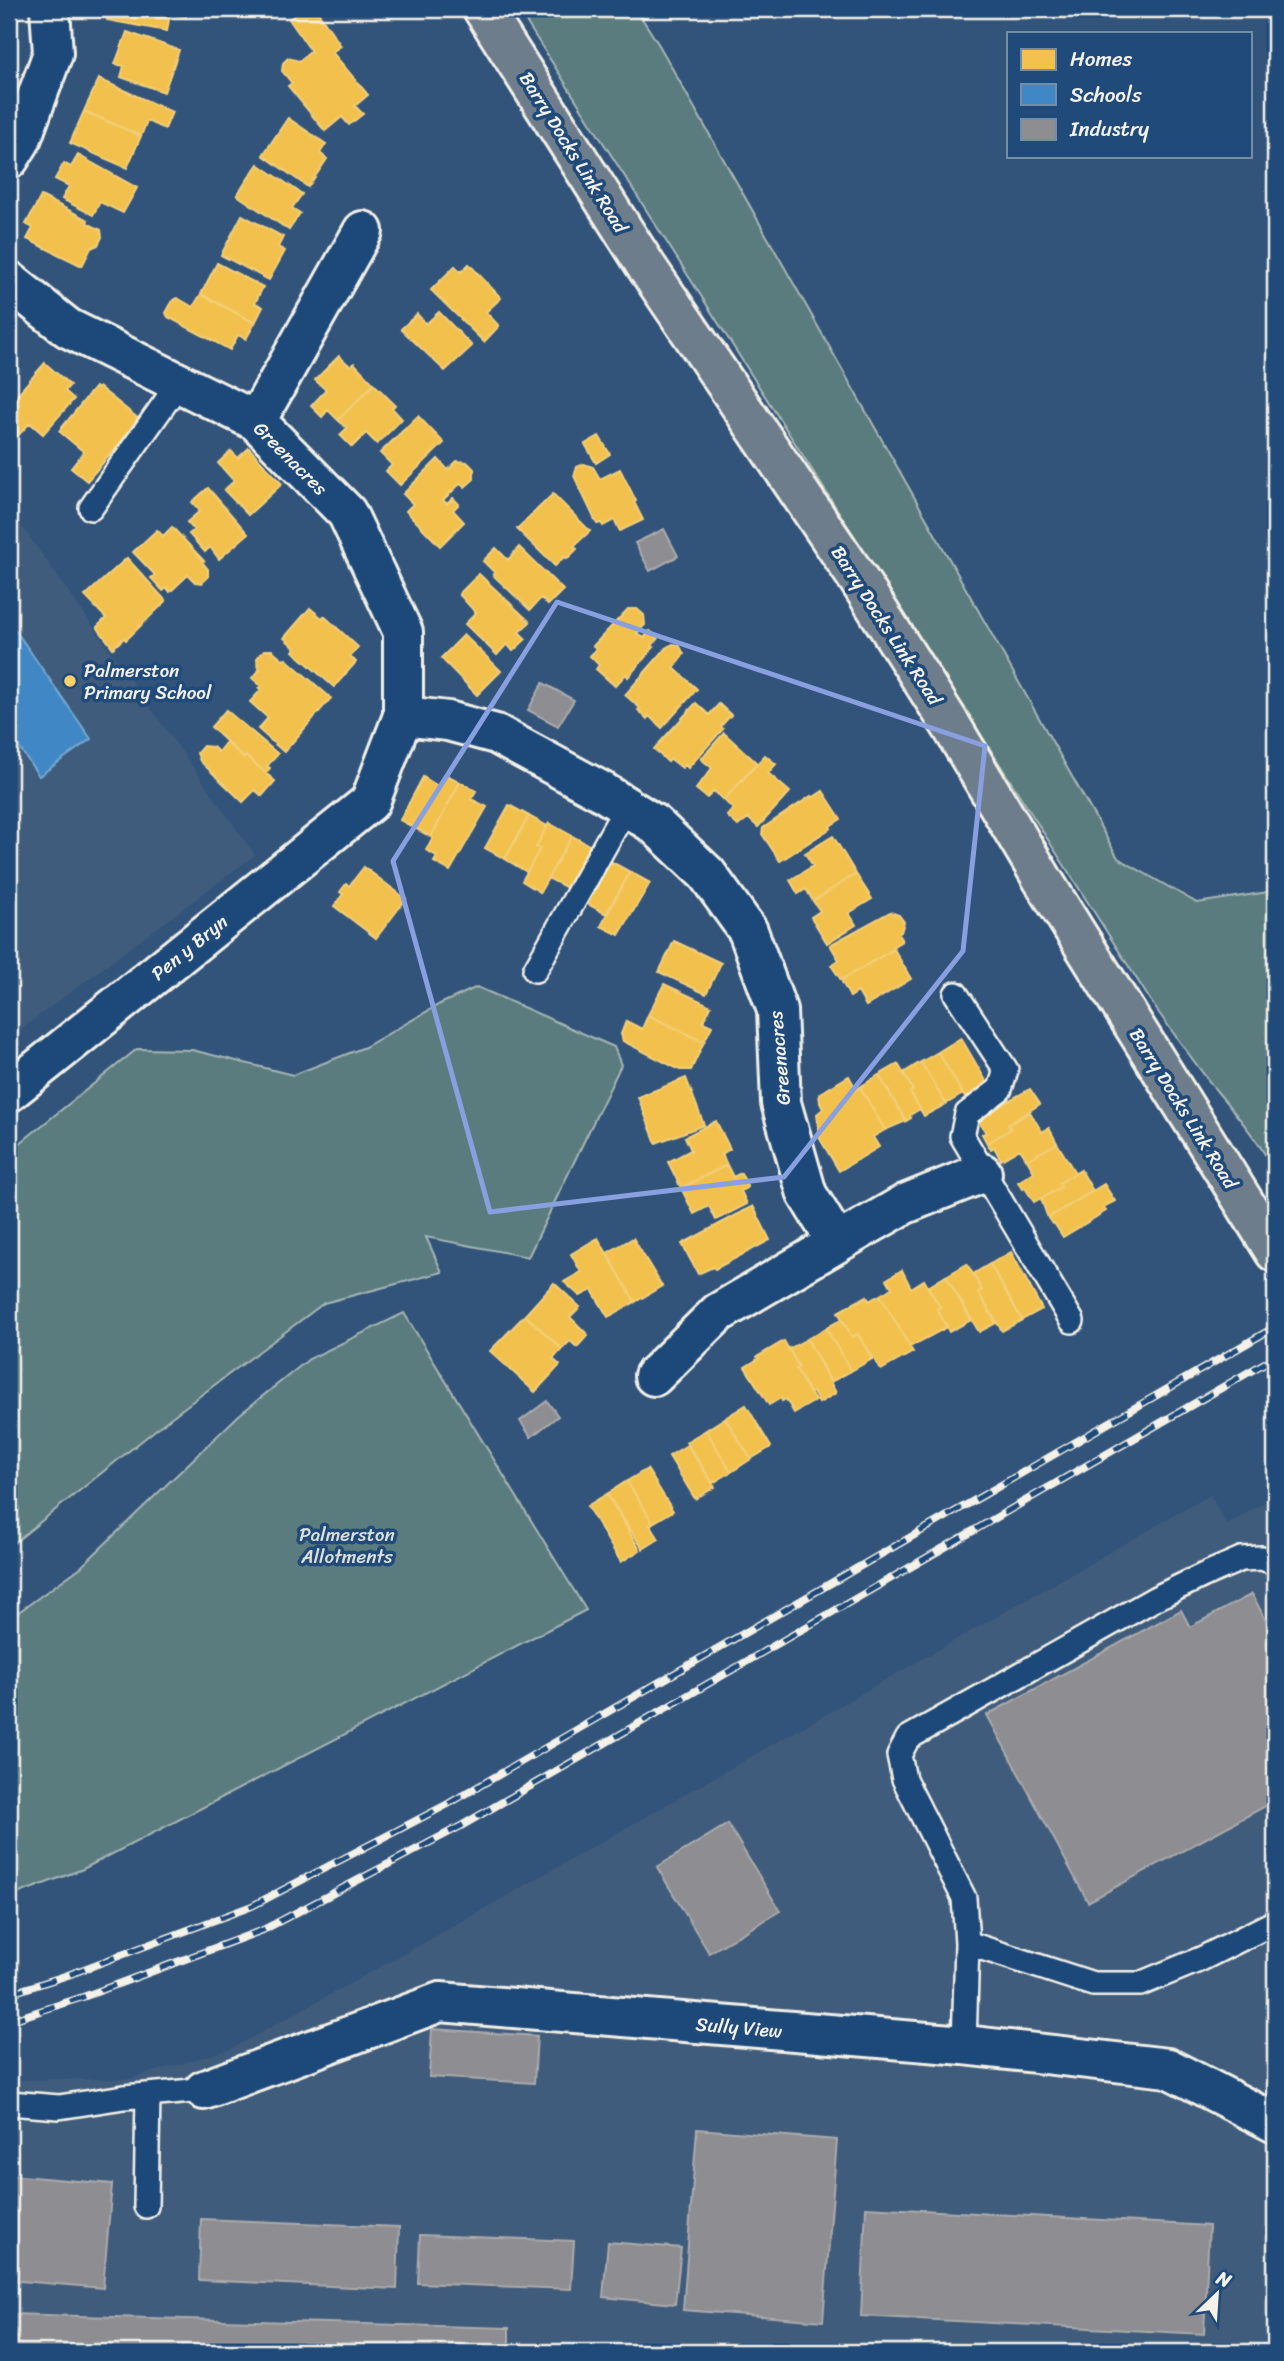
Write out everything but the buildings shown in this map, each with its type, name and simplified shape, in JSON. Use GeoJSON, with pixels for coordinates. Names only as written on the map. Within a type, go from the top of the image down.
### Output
{"type":"FeatureCollection","features":[{"type":"Feature","properties":{"kind":"main road","name":"Barry Docks Link Road"},"geometry":{"type":"LineString","coordinates":[[483,9],[646,265],[858,579],[1274,1250]]}},
{"type":"Feature","properties":{"kind":"street"},"geometry":{"type":"LineString","coordinates":[[9,159],[21,140],[53,53],[50,9]]}},
{"type":"Feature","properties":{"kind":"street"},"geometry":{"type":"LineString","coordinates":[[256,421],[363,230]]}},
{"type":"Feature","properties":{"kind":"street","name":"Greenacres"},"geometry":{"type":"LineString","coordinates":[[9,281],[68,328],[256,421],[347,513],[403,632],[404,716],[370,802]]}},
{"type":"Feature","properties":{"kind":"street","name":"Greenacres"},"geometry":{"type":"LineString","coordinates":[[404,716],[447,721],[496,734],[627,806],[654,824],[707,874],[748,931],[777,1010],[780,1103],[807,1194],[838,1243]]}},
{"type":"Feature","properties":{"kind":"street","name":"Pen y Bryn"},"geometry":{"type":"LineString","coordinates":[[9,1092],[370,802]]}},
{"type":"Feature","properties":{"kind":"street"},"geometry":{"type":"LineString","coordinates":[[654,1376],[718,1314],[905,1204],[982,1173]]}},
{"type":"Feature","properties":{"kind":"street","name":"Sully View"},"geometry":{"type":"LineString","coordinates":[[204,2090],[440,2002],[964,2045],[1168,2068],[1275,2123]]}},
{"type":"Feature","properties":{"kind":"lane"},"geometry":{"type":"LineString","coordinates":[[91,508],[179,383]]}},
{"type":"Feature","properties":{"kind":"lane"},"geometry":{"type":"LineString","coordinates":[[535,970],[627,806]]}},
{"type":"Feature","properties":{"kind":"lane"},"geometry":{"type":"LineString","coordinates":[[956,994],[1006,1070],[1000,1089],[967,1114],[962,1136],[1072,1321]]}},
{"type":"Feature","properties":{"kind":"lane"},"geometry":{"type":"LineString","coordinates":[[964,2045],[967,1943],[964,1898],[904,1779],[899,1755],[908,1738],[1156,1598],[1204,1575],[1241,1559],[1262,1558],[1275,1563]]}},
{"type":"Feature","properties":{"kind":"lane"},"geometry":{"type":"LineString","coordinates":[[967,1943],[1093,1984],[1140,1984],[1201,1959],[1275,1922]]}},
{"type":"Feature","properties":{"kind":"lane"},"geometry":{"type":"LineString","coordinates":[[9,2103],[59,2107],[204,2090]]}},
{"type":"Feature","properties":{"kind":"lane"},"geometry":{"type":"LineString","coordinates":[[146,2206],[148,2095]]}},
{"type":"Feature","properties":{"kind":"highlighted area"},"geometry":{"type":"Polygon","coordinates":[[[557,602],[985,746],[963,951],[784,1177],[490,1212],[393,861],[557,602]]]}},
{"type":"Feature","properties":{"kind":"shaded area","name":"Palmerston Primary School"},"geometry":{"type":"Polygon","coordinates":[[[9,508],[255,855],[9,1038],[9,508]]]}},
{"type":"Feature","properties":{"kind":"shaded area"},"geometry":{"type":"Polygon","coordinates":[[[1210,1495],[1227,1525],[1275,1496],[1275,2352],[9,2352],[9,2080],[129,2079],[231,2049],[431,1939],[1210,1495]]]}},
{"type":"Feature","properties":{"kind":"green space"},"geometry":{"type":"Polygon","coordinates":[[[518,9],[636,9],[659,45],[1118,858],[1197,903],[1275,891],[1275,1172],[1255,1139],[1154,1006],[518,9]]]}},
{"type":"Feature","properties":{"kind":"green space"},"geometry":{"type":"Polygon","coordinates":[[[477,987],[614,1047],[621,1065],[528,1257],[426,1237],[442,1272],[324,1303],[169,1419],[9,1547],[9,1152],[137,1049],[192,1050],[293,1075],[365,1047],[440,1004],[477,987]]]}},
{"type":"Feature","properties":{"kind":"green space","name":"Palmerston Allotments"},"geometry":{"type":"Polygon","coordinates":[[[404,1313],[586,1610],[83,1869],[9,1897],[9,1619],[81,1567],[239,1415],[309,1359],[404,1313]]]}},
{"type":"Feature","properties":{"kind":"railway"},"geometry":{"type":"LineString","coordinates":[[9,1994],[68,1975],[252,1906],[448,1804],[1275,1327]]}},
{"type":"Feature","properties":{"kind":"railway"},"geometry":{"type":"LineString","coordinates":[[9,2021],[83,1997],[263,1930],[461,1826],[1275,1357]]}},
{"type":"Feature","properties":{"kind":"place","name":"Palmerston Primary School"},"geometry":{"type":"Point","coordinates":[70,681]}}]}
